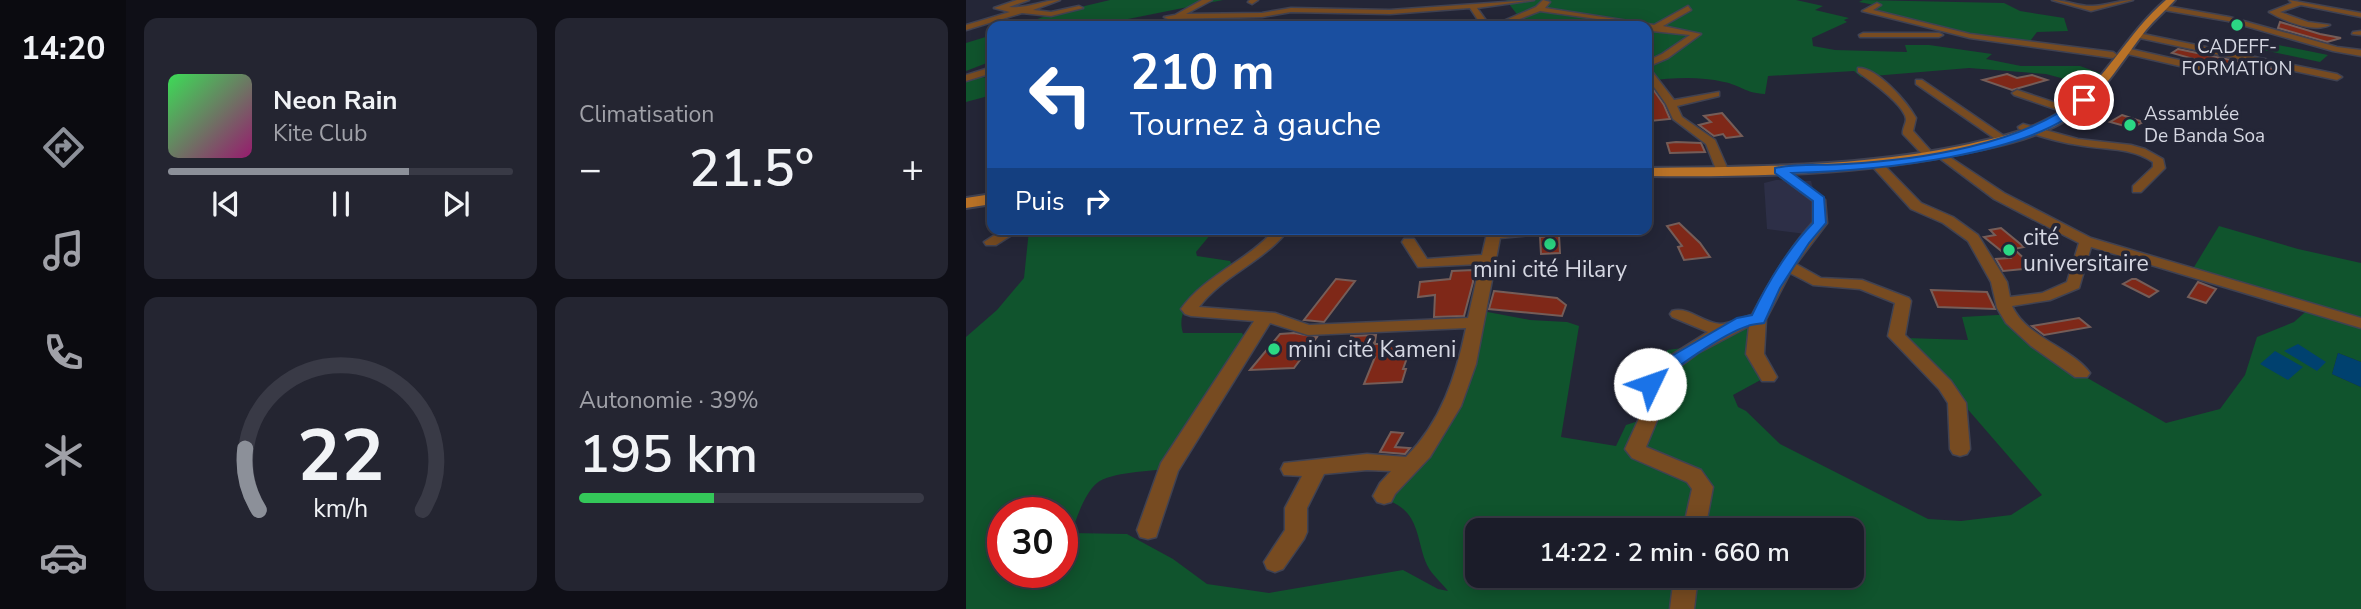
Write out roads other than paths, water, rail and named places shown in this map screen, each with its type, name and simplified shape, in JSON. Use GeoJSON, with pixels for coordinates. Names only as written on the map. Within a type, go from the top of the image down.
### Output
{"type":"FeatureCollection","features":[{"type":"Feature","properties":{"kind":"main road"},"geometry":{"type":"LineString","coordinates":[[1723,169],[1846,163],[1926,152],[2028,129],[2089,86],[2166,2]]}},
{"type":"Feature","properties":{"kind":"main road"},"geometry":{"type":"LineString","coordinates":[[1652,170],[1780,170],[1876,164],[1942,155],[2028,129],[2071,111],[2098,88],[2142,20],[2166,2]]}},
{"type":"Feature","properties":{"kind":"main road"},"geometry":{"type":"LineString","coordinates":[[966,201],[987,198]]}},
{"type":"Feature","properties":{"kind":"street"},"geometry":{"type":"LineString","coordinates":[[1025,0],[998,8],[1051,14],[1079,8]]}},
{"type":"Feature","properties":{"kind":"street"},"geometry":{"type":"LineString","coordinates":[[987,21],[1056,0]]}},
{"type":"Feature","properties":{"kind":"street"},"geometry":{"type":"LineString","coordinates":[[1208,0],[1172,17],[1269,15],[1291,10],[1410,19]]}},
{"type":"Feature","properties":{"kind":"street"},"geometry":{"type":"LineString","coordinates":[[1337,21],[1357,14],[1530,0]]}},
{"type":"Feature","properties":{"kind":"street"},"geometry":{"type":"LineString","coordinates":[[1509,21],[1539,9],[1548,0]]}},
{"type":"Feature","properties":{"kind":"street"},"geometry":{"type":"LineString","coordinates":[[2056,0],[2091,9]]}},
{"type":"Feature","properties":{"kind":"street"},"geometry":{"type":"LineString","coordinates":[[2049,6],[2074,11],[2129,0]]}},
{"type":"Feature","properties":{"kind":"street"},"geometry":{"type":"LineString","coordinates":[[2290,0],[2361,23]]}},
{"type":"Feature","properties":{"kind":"street"},"geometry":{"type":"LineString","coordinates":[[2340,0],[2352,2]]}},
{"type":"Feature","properties":{"kind":"street"},"geometry":{"type":"LineString","coordinates":[[1357,14],[1365,2]]}},
{"type":"Feature","properties":{"kind":"street"},"geometry":{"type":"LineString","coordinates":[[2166,2],[2329,47],[2361,53]]}},
{"type":"Feature","properties":{"kind":"street"},"geometry":{"type":"LineString","coordinates":[[2326,25],[2307,24],[2273,12],[2302,4],[2361,15]]}},
{"type":"Feature","properties":{"kind":"street"},"geometry":{"type":"LineString","coordinates":[[1877,5],[1866,11],[1970,36]]}},
{"type":"Feature","properties":{"kind":"street"},"geometry":{"type":"LineString","coordinates":[[1472,6],[1482,21]]}},
{"type":"Feature","properties":{"kind":"street"},"geometry":{"type":"LineString","coordinates":[[1652,29],[1688,8]]}},
{"type":"Feature","properties":{"kind":"street"},"geometry":{"type":"LineString","coordinates":[[1539,9],[1617,21]]}},
{"type":"Feature","properties":{"kind":"street"},"geometry":{"type":"LineString","coordinates":[[1384,16],[1395,12]]}},
{"type":"Feature","properties":{"kind":"street"},"geometry":{"type":"LineString","coordinates":[[966,25],[987,21]]}},
{"type":"Feature","properties":{"kind":"street"},"geometry":{"type":"LineString","coordinates":[[977,24],[987,26]]}},
{"type":"Feature","properties":{"kind":"street"},"geometry":{"type":"LineString","coordinates":[[1652,30],[1697,34],[1652,62]]}},
{"type":"Feature","properties":{"kind":"street"},"geometry":{"type":"LineString","coordinates":[[2161,32],[2176,37],[2176,42]]}},
{"type":"Feature","properties":{"kind":"street"},"geometry":{"type":"LineString","coordinates":[[1863,35],[1970,36],[2119,53],[2210,71]]}},
{"type":"Feature","properties":{"kind":"street"},"geometry":{"type":"LineString","coordinates":[[2138,35],[2337,77]]}},
{"type":"Feature","properties":{"kind":"street"},"geometry":{"type":"LineString","coordinates":[[1861,70],[1892,92],[1904,105],[1911,118],[1907,132],[1926,152]]}},
{"type":"Feature","properties":{"kind":"street"},"geometry":{"type":"LineString","coordinates":[[966,78],[987,72]]}},
{"type":"Feature","properties":{"kind":"street"},"geometry":{"type":"LineString","coordinates":[[1652,78],[1680,122],[1712,142],[1723,169]]}},
{"type":"Feature","properties":{"kind":"street"},"geometry":{"type":"LineString","coordinates":[[1919,82],[1998,136]]}},
{"type":"Feature","properties":{"kind":"street"},"geometry":{"type":"LineString","coordinates":[[2017,93],[2061,108]]}},
{"type":"Feature","properties":{"kind":"street"},"geometry":{"type":"LineString","coordinates":[[1671,104],[1715,94]]}},
{"type":"Feature","properties":{"kind":"street"},"geometry":{"type":"LineString","coordinates":[[2028,129],[2063,139],[2127,149],[2155,157],[2159,161],[2159,168],[2137,189]]}},
{"type":"Feature","properties":{"kind":"street"},"geometry":{"type":"LineString","coordinates":[[1942,155],[1998,196],[2086,241],[2361,323]]}},
{"type":"Feature","properties":{"kind":"street"},"geometry":{"type":"LineString","coordinates":[[1876,164],[1916,206],[1948,220],[1973,238],[1999,282],[2010,316],[2034,340],[2081,373]]}},
{"type":"Feature","properties":{"kind":"street"},"geometry":{"type":"LineString","coordinates":[[1768,377],[1755,354],[1758,319],[1773,288],[1804,241],[1820,223],[1819,200],[1780,170]]}},
{"type":"Feature","properties":{"kind":"street"},"geometry":{"type":"LineString","coordinates":[[991,242],[1003,235]]}},
{"type":"Feature","properties":{"kind":"street"},"geometry":{"type":"LineString","coordinates":[[1275,235],[1210,286],[1189,309],[1200,314],[1265,317],[1308,330],[1474,323]]}},
{"type":"Feature","properties":{"kind":"street"},"geometry":{"type":"LineString","coordinates":[[1384,496],[1387,489],[1423,452],[1452,405],[1466,364],[1494,235]]}},
{"type":"Feature","properties":{"kind":"street"},"geometry":{"type":"LineString","coordinates":[[2004,302],[2045,297],[2074,285],[2086,241]]}},
{"type":"Feature","properties":{"kind":"street"},"geometry":{"type":"LineString","coordinates":[[1409,242],[1423,264],[1489,258]]}},
{"type":"Feature","properties":{"kind":"street"},"geometry":{"type":"LineString","coordinates":[[1788,266],[1818,282],[1862,285],[1903,301],[1896,336],[1945,385],[1957,403],[1960,449]]}},
{"type":"Feature","properties":{"kind":"street"},"geometry":{"type":"LineString","coordinates":[[1678,314],[1706,327],[1727,330]]}},
{"type":"Feature","properties":{"kind":"street"},"geometry":{"type":"LineString","coordinates":[[1148,530],[1168,469],[1265,317]]}},
{"type":"Feature","properties":{"kind":"street"},"geometry":{"type":"LineString","coordinates":[[1697,518],[1703,487],[1699,481],[1694,476],[1635,449],[1656,401],[1650,384],[1652,377],[1727,330],[1750,319],[1758,319]]}},
{"type":"Feature","properties":{"kind":"street"},"geometry":{"type":"LineString","coordinates":[[1291,469],[1375,461],[1409,465]]}},
{"type":"Feature","properties":{"kind":"street"},"geometry":{"type":"LineString","coordinates":[[1275,562],[1296,532],[1296,508],[1317,467]]}},
{"type":"Feature","properties":{"kind":"street"},"geometry":{"type":"LineString","coordinates":[[1682,609],[1685,588]]}},
{"type":"Feature","properties":{"kind":"water"},"geometry":{"type":"Polygon","coordinates":[[[2298,344],[2326,362],[2317,371],[2284,351],[2298,344]]]}},
{"type":"Feature","properties":{"kind":"water"},"geometry":{"type":"Polygon","coordinates":[[[2275,351],[2303,367],[2288,380],[2260,364],[2275,351]]]}},
{"type":"Feature","properties":{"kind":"water"},"geometry":{"type":"Polygon","coordinates":[[[2338,353],[2361,362],[2361,387],[2332,374],[2338,353]]]}},
{"type":"Feature","properties":{"kind":"place","name":"CADEFF- FORMATION"},"geometry":{"type":"Point","coordinates":[2237,25]}},
{"type":"Feature","properties":{"kind":"place","name":"Assamblée De Banda Soa"},"geometry":{"type":"Point","coordinates":[2130,125]}},
{"type":"Feature","properties":{"kind":"place","name":"mini cité Hilary"},"geometry":{"type":"Point","coordinates":[1550,244]}},
{"type":"Feature","properties":{"kind":"place","name":"cité universitaire"},"geometry":{"type":"Point","coordinates":[2009,250]}},
{"type":"Feature","properties":{"kind":"place","name":"mini cité Kameni"},"geometry":{"type":"Point","coordinates":[1274,349]}}]}
